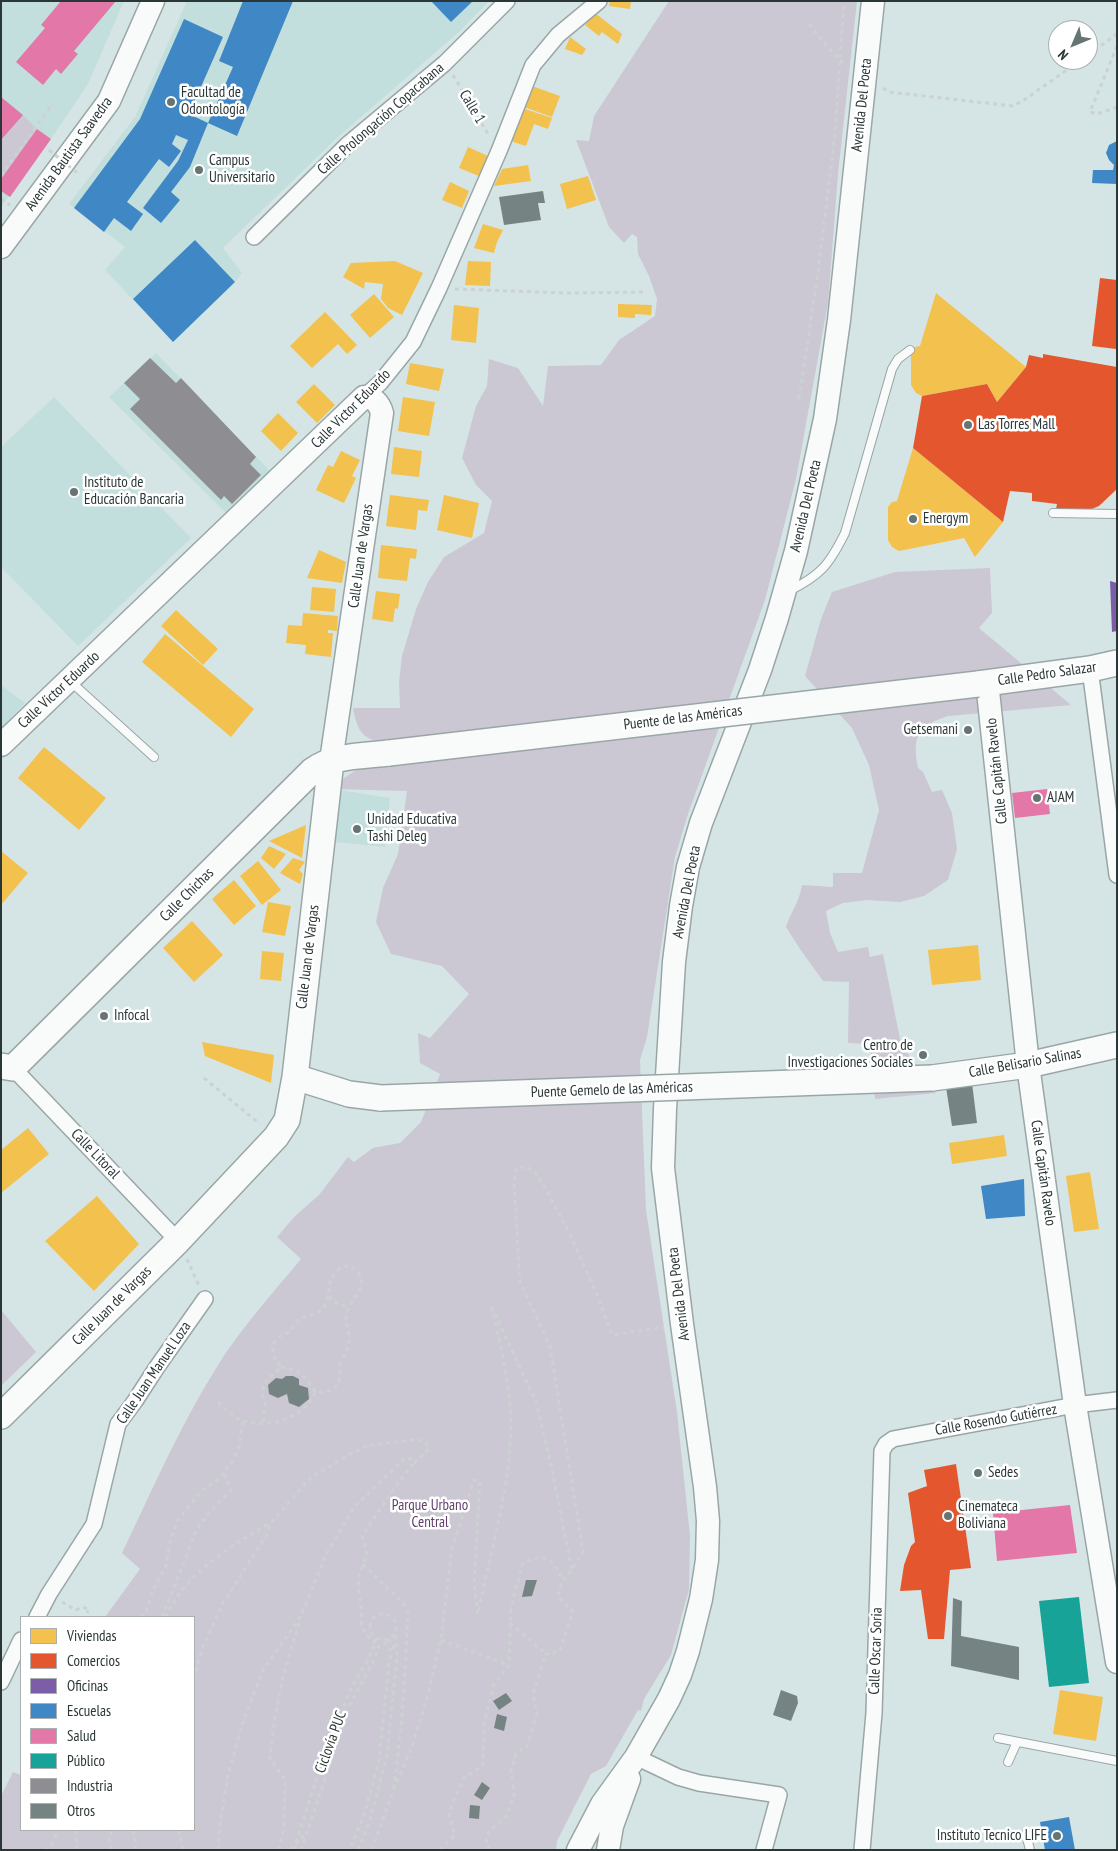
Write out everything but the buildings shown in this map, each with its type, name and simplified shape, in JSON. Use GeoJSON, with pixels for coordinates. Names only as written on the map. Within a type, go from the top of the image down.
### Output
{"type":"FeatureCollection","features":[{"type":"Feature","properties":{"kind":"main road","name":"Avenida Bautista Saavedra"},"geometry":{"type":"LineString","coordinates":[[1,247],[109,101],[153,1]]}},
{"type":"Feature","properties":{"kind":"main road","name":"Avenida Del Poeta"},"geometry":{"type":"LineString","coordinates":[[578,1850],[602,1804],[636,1757],[669,1699],[688,1651],[701,1599],[707,1560],[708,1521],[663,1168],[671,1007],[681,906],[688,867],[701,823],[760,670],[784,594],[796,551],[825,419],[839,320],[874,1]]}},
{"type":"Feature","properties":{"kind":"main road","name":"Calle Victor Eduardo"},"geometry":{"type":"LineString","coordinates":[[1,745],[364,397]]}},
{"type":"Feature","properties":{"kind":"main road","name":"Calle Juan de Vargas"},"geometry":{"type":"LineString","coordinates":[[1,1416],[178,1241],[276,1136],[287,1120],[295,1077],[331,760],[381,421],[380,406],[376,401],[364,397]]}},
{"type":"Feature","properties":{"kind":"main road","name":"Calle Pedro Salazar"},"geometry":{"type":"LineString","coordinates":[[982,683],[1090,669],[1117,662]]}},
{"type":"Feature","properties":{"kind":"main road","name":"Puente de las Américas"},"geometry":{"type":"LineString","coordinates":[[389,753],[982,683]]}},
{"type":"Feature","properties":{"kind":"main road","name":"Calle Capitán Ravelo"},"geometry":{"type":"LineString","coordinates":[[982,683],[1028,1065],[1075,1405],[1117,1662]]}},
{"type":"Feature","properties":{"kind":"main road","name":"Calle Chichas"},"geometry":{"type":"LineString","coordinates":[[7,1067],[312,772],[331,760],[389,753]]}},
{"type":"Feature","properties":{"kind":"main road","name":"Calle Belisario Salinas"},"geometry":{"type":"LineString","coordinates":[[932,1078],[1028,1065],[1117,1045]]}},
{"type":"Feature","properties":{"kind":"main road","name":"Puente Gemelo de las Américas"},"geometry":{"type":"LineString","coordinates":[[295,1077],[349,1094],[381,1098],[932,1078]]}},
{"type":"Feature","properties":{"kind":"main road","name":"Avenida Del Poeta"},"geometry":{"type":"LineString","coordinates":[[608,1850],[612,1826],[636,1757]]}},
{"type":"Feature","properties":{"kind":"street","name":"Calle Prolongación Copacabana"},"geometry":{"type":"LineString","coordinates":[[254,237],[346,145],[445,63],[507,1]]}},
{"type":"Feature","properties":{"kind":"street","name":"Calle Victor Eduardo"},"geometry":{"type":"LineString","coordinates":[[364,397],[380,383],[413,342],[439,288],[499,151],[533,65],[558,35],[599,1]]}},
{"type":"Feature","properties":{"kind":"street"},"geometry":{"type":"LineString","coordinates":[[1090,669],[1117,876]]}},
{"type":"Feature","properties":{"kind":"street","name":"Calle Litoral"},"geometry":{"type":"LineString","coordinates":[[7,1067],[178,1241]]}},
{"type":"Feature","properties":{"kind":"street","name":"Calle Juan Manuel Loza"},"geometry":{"type":"LineString","coordinates":[[38,1616],[49,1594],[94,1524],[118,1424],[205,1299]]}},
{"type":"Feature","properties":{"kind":"street","name":"Calle Rosendo Gutiérrez"},"geometry":{"type":"LineString","coordinates":[[882,1451],[886,1444],[893,1439],[1075,1405],[1117,1400]]}},
{"type":"Feature","properties":{"kind":"street","name":"Calle Oscar Soria"},"geometry":{"type":"LineString","coordinates":[[862,1850],[874,1713],[882,1451]]}},
{"type":"Feature","properties":{"kind":"street"},"geometry":{"type":"LineString","coordinates":[[1,1682],[20,1642]]}},
{"type":"Feature","properties":{"kind":"street"},"geometry":{"type":"LineString","coordinates":[[636,1757],[678,1777],[699,1783],[779,1795],[764,1850]]}},
{"type":"Feature","properties":{"kind":"lane"},"geometry":{"type":"LineString","coordinates":[[784,594],[808,582],[822,570],[832,558],[845,533],[892,369],[898,359],[910,350]]}},
{"type":"Feature","properties":{"kind":"lane"},"geometry":{"type":"LineString","coordinates":[[1053,513],[1117,514]]}},
{"type":"Feature","properties":{"kind":"lane"},"geometry":{"type":"LineString","coordinates":[[69,681],[154,757]]}},
{"type":"Feature","properties":{"kind":"lane"},"geometry":{"type":"LineString","coordinates":[[998,1738],[1117,1761]]}},
{"type":"Feature","properties":{"kind":"lane"},"geometry":{"type":"LineString","coordinates":[[1008,1762],[1017,1742]]}},
{"type":"Feature","properties":{"kind":"lane"},"geometry":{"type":"LineString","coordinates":[[1026,1834],[1030,1850]]}},
{"type":"Feature","properties":{"kind":"path"},"geometry":{"type":"LineString","coordinates":[[800,399],[835,134],[844,1]]}},
{"type":"Feature","properties":{"kind":"path"},"geometry":{"type":"LineString","coordinates":[[809,24],[840,61],[849,68]]}},
{"type":"Feature","properties":{"kind":"path"},"geometry":{"type":"LineString","coordinates":[[1098,48],[1117,34]]}},
{"type":"Feature","properties":{"kind":"path"},"geometry":{"type":"LineString","coordinates":[[1117,46],[1090,112],[1097,114],[1117,107]]}},
{"type":"Feature","properties":{"kind":"path","name":"Calle 1"},"geometry":{"type":"LineString","coordinates":[[445,63],[499,151]]}},
{"type":"Feature","properties":{"kind":"path"},"geometry":{"type":"LineString","coordinates":[[888,92],[1012,106],[1024,100],[1067,70]]}},
{"type":"Feature","properties":{"kind":"path"},"geometry":{"type":"LineString","coordinates":[[1,176],[52,104]]}},
{"type":"Feature","properties":{"kind":"path"},"geometry":{"type":"LineString","coordinates":[[49,150],[80,175]]}},
{"type":"Feature","properties":{"kind":"path"},"geometry":{"type":"LineString","coordinates":[[439,288],[565,294],[647,292]]}},
{"type":"Feature","properties":{"kind":"path"},"geometry":{"type":"LineString","coordinates":[[204,1078],[276,1136]]}},
{"type":"Feature","properties":{"kind":"path"},"geometry":{"type":"LineString","coordinates":[[546,1654],[560,1651],[573,1611],[558,1597],[562,1581],[572,1570],[583,1552],[550,1346],[520,1282],[514,1182],[517,1167],[527,1167],[538,1175],[570,1234],[598,1297],[612,1335],[682,1324]]}},
{"type":"Feature","properties":{"kind":"path"},"geometry":{"type":"LineString","coordinates":[[178,1241],[205,1299]]}},
{"type":"Feature","properties":{"kind":"path"},"geometry":{"type":"LineString","coordinates":[[315,1392],[330,1392],[339,1382],[340,1366],[348,1350],[349,1338],[346,1317],[348,1306],[361,1288],[362,1282],[360,1275],[355,1269],[348,1266],[333,1274],[328,1287],[329,1296],[334,1302],[341,1306],[348,1306]]}},
{"type":"Feature","properties":{"kind":"path"},"geometry":{"type":"LineString","coordinates":[[218,1402],[231,1415],[243,1421],[258,1424],[278,1422],[295,1414],[312,1401],[315,1392],[308,1379],[298,1371],[281,1367],[272,1354],[272,1346],[280,1336],[290,1332],[294,1325],[304,1316],[322,1308],[329,1296]]}},
{"type":"Feature","properties":{"kind":"path"},"geometry":{"type":"LineString","coordinates":[[372,1850],[393,1791],[411,1749],[427,1698],[441,1640],[452,1549],[474,1480],[480,1482],[474,1585],[478,1614],[508,1478],[511,1425],[503,1358],[491,1306],[536,1402],[572,1570]]}},
{"type":"Feature","properties":{"kind":"path"},"geometry":{"type":"LineString","coordinates":[[263,1423],[266,1403],[262,1395],[263,1387],[266,1380],[281,1367]]}},
{"type":"Feature","properties":{"kind":"path"},"geometry":{"type":"LineString","coordinates":[[141,1616],[146,1611],[154,1588],[166,1566],[170,1542],[178,1521],[202,1490],[219,1479],[233,1460],[239,1447],[243,1421]]}},
{"type":"Feature","properties":{"kind":"path"},"geometry":{"type":"LineString","coordinates":[[164,1616],[180,1593],[200,1572],[236,1545],[271,1523],[312,1476],[370,1445],[413,1440],[425,1441],[429,1449],[412,1465],[362,1536],[367,1554],[358,1578],[361,1608],[360,1624],[366,1635],[376,1640],[388,1639],[394,1634],[395,1630]]}},
{"type":"Feature","properties":{"kind":"path"},"geometry":{"type":"LineString","coordinates":[[280,1850],[284,1827],[285,1779],[270,1759],[282,1680],[301,1616],[326,1555],[355,1506],[405,1458],[411,1459],[412,1465]]}},
{"type":"Feature","properties":{"kind":"path"},"geometry":{"type":"LineString","coordinates":[[163,1616],[197,1529],[231,1490],[224,1472]]}},
{"type":"Feature","properties":{"kind":"path"},"geometry":{"type":"LineString","coordinates":[[195,1674],[212,1623],[266,1536],[271,1523]]}},
{"type":"Feature","properties":{"kind":"path"},"geometry":{"type":"LineString","coordinates":[[440,1850],[455,1835],[449,1815],[464,1778],[483,1765],[484,1724],[494,1684],[508,1665],[511,1608],[522,1562],[536,1557],[545,1558],[558,1569],[562,1581]]}},
{"type":"Feature","properties":{"kind":"path"},"geometry":{"type":"LineString","coordinates":[[363,1564],[408,1608],[400,1745],[393,1791]]}},
{"type":"Feature","properties":{"kind":"path"},"geometry":{"type":"LineString","coordinates":[[49,1594],[76,1610],[82,1607],[89,1609],[87,1613]]}},
{"type":"Feature","properties":{"kind":"path","name":"Ciclovía PUC"},"geometry":{"type":"LineString","coordinates":[[294,1850],[350,1691],[369,1658],[376,1640],[371,1632],[370,1624],[375,1616],[379,1614],[388,1615],[396,1626],[395,1630]]}},
{"type":"Feature","properties":{"kind":"path"},"geometry":{"type":"LineString","coordinates":[[218,1850],[228,1776],[243,1722],[264,1670],[301,1616]]}},
{"type":"Feature","properties":{"kind":"path"},"geometry":{"type":"LineString","coordinates":[[510,1624],[546,1654]]}},
{"type":"Feature","properties":{"kind":"path"},"geometry":{"type":"LineString","coordinates":[[358,1850],[370,1820],[387,1754],[397,1652],[395,1630]]}},
{"type":"Feature","properties":{"kind":"path"},"geometry":{"type":"LineString","coordinates":[[388,1639],[397,1652]]}},
{"type":"Feature","properties":{"kind":"path"},"geometry":{"type":"LineString","coordinates":[[301,1850],[350,1705],[376,1658],[379,1646],[376,1640]]}},
{"type":"Feature","properties":{"kind":"path"},"geometry":{"type":"LineString","coordinates":[[441,1640],[508,1665]]}},
{"type":"Feature","properties":{"kind":"path"},"geometry":{"type":"LineString","coordinates":[[350,1850],[365,1812],[379,1760],[389,1662],[392,1653],[390,1647],[384,1644],[379,1646]]}},
{"type":"Feature","properties":{"kind":"path"},"geometry":{"type":"LineString","coordinates":[[490,1850],[486,1839],[490,1830],[505,1819],[514,1796],[512,1769],[516,1754],[527,1746],[537,1713],[534,1694],[546,1654]]}},
{"type":"Feature","properties":{"kind":"path"},"geometry":{"type":"LineString","coordinates":[[45,1850],[51,1847],[58,1831]]}},
{"type":"Feature","properties":{"kind":"path"},"geometry":{"type":"LineString","coordinates":[[76,1831],[77,1850]]}},
{"type":"Feature","properties":{"kind":"path"},"geometry":{"type":"LineString","coordinates":[[111,1850],[109,1837],[112,1831]]}},
{"type":"Feature","properties":{"kind":"path"},"geometry":{"type":"LineString","coordinates":[[133,1831],[136,1850]]}},
{"type":"Feature","properties":{"kind":"path"},"geometry":{"type":"LineString","coordinates":[[178,1831],[183,1850]]}},
{"type":"Feature","properties":{"kind":"path"},"geometry":{"type":"LineString","coordinates":[[290,1850],[306,1834]]}},
{"type":"Feature","properties":{"kind":"shaded area"},"geometry":{"type":"Polygon","coordinates":[[[1,1],[124,1],[88,84],[51,139],[1,207],[1,1]]]}},
{"type":"Feature","properties":{"kind":"shaded area","name":"Campus Universitario"},"geometry":{"type":"Polygon","coordinates":[[[187,1],[489,1],[460,31],[338,137],[223,248],[242,273],[173,342],[105,270],[125,247],[69,204],[135,117],[187,1]]]}},
{"type":"Feature","properties":{"kind":"shaded area"},"geometry":{"type":"Polygon","coordinates":[[[156,353],[272,473],[228,515],[109,397],[156,353]]]}},
{"type":"Feature","properties":{"kind":"shaded area","name":"Instituto de Educación Bancaria"},"geometry":{"type":"Polygon","coordinates":[[[54,397],[191,538],[78,646],[1,567],[1,447],[54,397]]]}},
{"type":"Feature","properties":{"kind":"shaded area"},"geometry":{"type":"Polygon","coordinates":[[[1,685],[25,703],[1,728],[1,685]]]}},
{"type":"Feature","properties":{"kind":"shaded area","name":"Unidad Educativa Tashi Deleg"},"geometry":{"type":"Polygon","coordinates":[[[333,789],[390,798],[385,847],[325,841],[333,789]]]}},
{"type":"Feature","properties":{"kind":"green space","name":"Parque Urbano Central"},"geometry":{"type":"Polygon","coordinates":[[[669,1],[857,1],[838,174],[828,303],[796,479],[765,600],[688,814],[675,857],[647,1037],[640,1060],[646,1210],[677,1412],[690,1536],[689,1589],[671,1655],[644,1699],[641,1711],[638,1710],[606,1766],[591,1774],[557,1841],[556,1850],[1,1850],[1,1796],[13,1772],[20,1775],[20,1831],[195,1831],[195,1616],[106,1616],[140,1569],[122,1553],[196,1402],[225,1354],[301,1259],[277,1237],[295,1216],[319,1195],[348,1157],[354,1162],[373,1148],[400,1143],[421,1122],[440,1074],[420,1063],[418,1033],[430,1038],[469,994],[442,966],[391,954],[376,922],[383,888],[398,854],[407,791],[333,789],[344,778],[358,769],[432,761],[411,737],[380,740],[365,736],[356,721],[353,708],[400,708],[399,682],[402,656],[416,609],[428,582],[444,557],[484,533],[492,501],[476,485],[462,458],[476,406],[487,386],[489,359],[518,368],[543,406],[548,366],[601,365],[619,340],[655,316],[657,299],[649,276],[638,254],[637,237],[632,234],[624,243],[609,227],[576,140],[589,141],[594,116],[669,1]]]}},
{"type":"Feature","properties":{"kind":"green space"},"geometry":{"type":"Polygon","coordinates":[[[23,115],[37,129],[1,179],[1,140],[23,115]]]}},
{"type":"Feature","properties":{"kind":"green space"},"geometry":{"type":"Polygon","coordinates":[[[990,568],[992,613],[979,628],[1071,705],[948,716],[929,724],[923,729],[919,734],[916,748],[918,768],[923,772],[932,792],[942,790],[952,813],[957,849],[948,880],[924,896],[900,902],[867,900],[843,903],[826,911],[830,933],[838,952],[868,947],[870,957],[883,954],[901,1044],[936,1093],[875,1099],[870,1044],[848,1043],[849,982],[823,981],[786,927],[802,885],[833,887],[833,873],[862,873],[879,810],[869,765],[852,728],[805,676],[821,619],[832,592],[895,572],[990,568]]]}},
{"type":"Feature","properties":{"kind":"green space"},"geometry":{"type":"Polygon","coordinates":[[[1,1310],[36,1352],[1,1386],[1,1310]]]}},
{"type":"Feature","properties":{"kind":"place","name":"Facultad de Odontología"},"geometry":{"type":"Point","coordinates":[171,102]}},
{"type":"Feature","properties":{"kind":"place","name":"Campus Universitario"},"geometry":{"type":"Point","coordinates":[199,170]}},
{"type":"Feature","properties":{"kind":"place","name":"Las Torres Mall"},"geometry":{"type":"Point","coordinates":[968,425]}},
{"type":"Feature","properties":{"kind":"place","name":"Instituto de Educación Bancaria"},"geometry":{"type":"Point","coordinates":[74,492]}},
{"type":"Feature","properties":{"kind":"place","name":"Energym"},"geometry":{"type":"Point","coordinates":[913,519]}},
{"type":"Feature","properties":{"kind":"place","name":"Getsemani"},"geometry":{"type":"Point","coordinates":[968,730]}},
{"type":"Feature","properties":{"kind":"place","name":"AJAM"},"geometry":{"type":"Point","coordinates":[1037,798]}},
{"type":"Feature","properties":{"kind":"place","name":"Unidad Educativa Tashi Deleg"},"geometry":{"type":"Point","coordinates":[357,829]}},
{"type":"Feature","properties":{"kind":"place","name":"Infocal"},"geometry":{"type":"Point","coordinates":[104,1016]}},
{"type":"Feature","properties":{"kind":"place","name":"Centro de Investigaciones Sociales"},"geometry":{"type":"Point","coordinates":[923,1055]}},
{"type":"Feature","properties":{"kind":"place","name":"Sedes"},"geometry":{"type":"Point","coordinates":[978,1473]}},
{"type":"Feature","properties":{"kind":"place","name":"Cinemateca Boliviana"},"geometry":{"type":"Point","coordinates":[948,1516]}},
{"type":"Feature","properties":{"kind":"place","name":"Instituto Tecnico LIFE"},"geometry":{"type":"Point","coordinates":[1057,1836]}}]}
